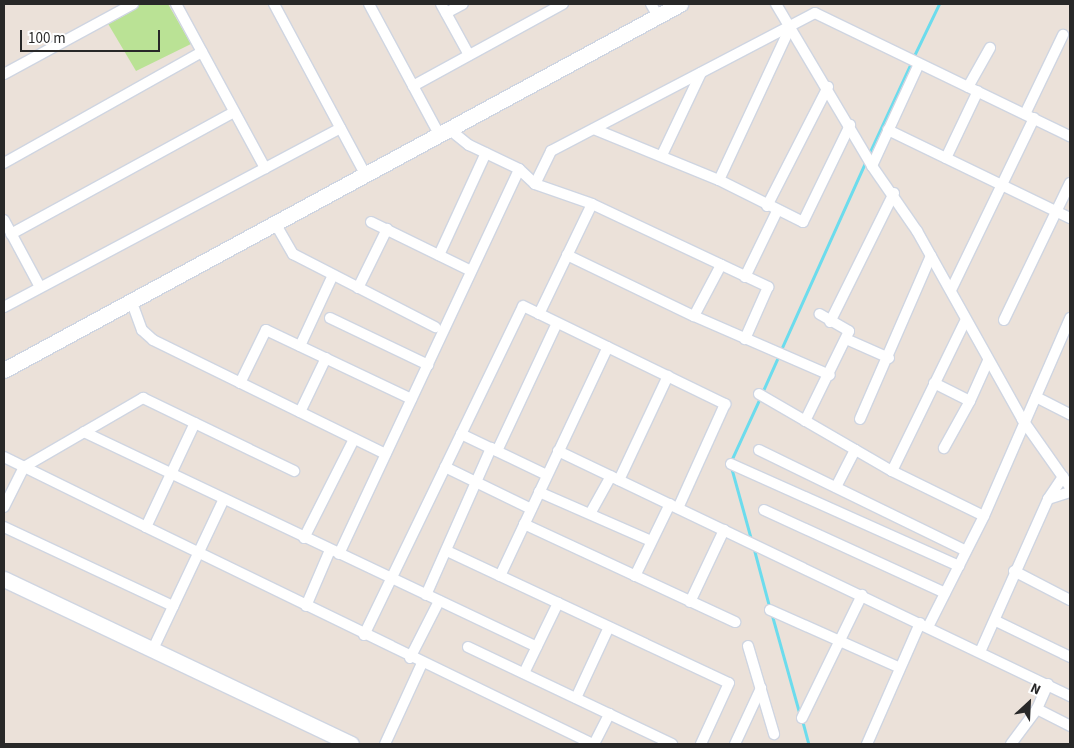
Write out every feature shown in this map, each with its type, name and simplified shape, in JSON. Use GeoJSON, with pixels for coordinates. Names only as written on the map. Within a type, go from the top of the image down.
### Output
{"type":"FeatureCollection","features":[{"type":"Feature","properties":{"kind":"street"},"geometry":{"type":"LineString","coordinates":[[4,74],[133,4]]}},
{"type":"Feature","properties":{"kind":"street"},"geometry":{"type":"LineString","coordinates":[[176,4],[265,168]]}},
{"type":"Feature","properties":{"kind":"street"},"geometry":{"type":"LineString","coordinates":[[274,4],[365,174]]}},
{"type":"Feature","properties":{"kind":"street"},"geometry":{"type":"LineString","coordinates":[[369,4],[413,86],[444,131],[519,169],[535,184],[592,204],[768,288],[745,339]]}},
{"type":"Feature","properties":{"kind":"street"},"geometry":{"type":"LineString","coordinates":[[463,4],[444,8],[469,55]]}},
{"type":"Feature","properties":{"kind":"street"},"geometry":{"type":"LineString","coordinates":[[413,86],[563,4]]}},
{"type":"Feature","properties":{"kind":"street"},"geometry":{"type":"LineString","coordinates":[[4,370],[444,131],[654,10],[680,4]]}},
{"type":"Feature","properties":{"kind":"street"},"geometry":{"type":"LineString","coordinates":[[776,4],[828,87],[872,166],[894,193],[951,290],[965,322],[1022,420],[1070,487]]}},
{"type":"Feature","properties":{"kind":"street"},"geometry":{"type":"LineString","coordinates":[[535,184],[551,151],[816,13],[1070,136]]}},
{"type":"Feature","properties":{"kind":"street"},"geometry":{"type":"LineString","coordinates":[[719,180],[790,28]]}},
{"type":"Feature","properties":{"kind":"street"},"geometry":{"type":"LineString","coordinates":[[951,290],[1001,185],[1063,34]]}},
{"type":"Feature","properties":{"kind":"street"},"geometry":{"type":"LineString","coordinates":[[968,87],[990,48]]}},
{"type":"Feature","properties":{"kind":"street"},"geometry":{"type":"LineString","coordinates":[[4,162],[202,52]]}},
{"type":"Feature","properties":{"kind":"street"},"geometry":{"type":"LineString","coordinates":[[872,166],[919,63]]}},
{"type":"Feature","properties":{"kind":"street"},"geometry":{"type":"LineString","coordinates":[[662,156],[701,73]]}},
{"type":"Feature","properties":{"kind":"street"},"geometry":{"type":"LineString","coordinates":[[767,206],[828,87]]}},
{"type":"Feature","properties":{"kind":"street"},"geometry":{"type":"LineString","coordinates":[[946,158],[978,92]]}},
{"type":"Feature","properties":{"kind":"street"},"geometry":{"type":"LineString","coordinates":[[11,234],[234,112]]}},
{"type":"Feature","properties":{"kind":"street"},"geometry":{"type":"LineString","coordinates":[[594,129],[719,180],[767,206],[803,222],[850,125]]}},
{"type":"Feature","properties":{"kind":"street"},"geometry":{"type":"LineString","coordinates":[[4,306],[340,128]]}},
{"type":"Feature","properties":{"kind":"street"},"geometry":{"type":"LineString","coordinates":[[888,130],[1070,218]]}},
{"type":"Feature","properties":{"kind":"street"},"geometry":{"type":"LineString","coordinates":[[439,255],[486,153]]}},
{"type":"Feature","properties":{"kind":"street"},"geometry":{"type":"LineString","coordinates":[[306,606],[386,454],[519,169]]}},
{"type":"Feature","properties":{"kind":"street"},"geometry":{"type":"LineString","coordinates":[[1004,320],[1070,183]]}},
{"type":"Feature","properties":{"kind":"street"},"geometry":{"type":"LineString","coordinates":[[830,322],[894,193]]}},
{"type":"Feature","properties":{"kind":"street"},"geometry":{"type":"LineString","coordinates":[[539,314],[592,204]]}},
{"type":"Feature","properties":{"kind":"street"},"geometry":{"type":"LineString","coordinates":[[745,277],[777,211]]}},
{"type":"Feature","properties":{"kind":"street"},"geometry":{"type":"LineString","coordinates":[[4,220],[40,287]]}},
{"type":"Feature","properties":{"kind":"street"},"geometry":{"type":"LineString","coordinates":[[371,222],[471,271]]}},
{"type":"Feature","properties":{"kind":"street"},"geometry":{"type":"LineString","coordinates":[[275,223],[293,254],[435,327]]}},
{"type":"Feature","properties":{"kind":"street"},"geometry":{"type":"LineString","coordinates":[[358,288],[387,229]]}},
{"type":"Feature","properties":{"kind":"street"},"geometry":{"type":"LineString","coordinates":[[567,255],[694,316],[830,375]]}},
{"type":"Feature","properties":{"kind":"street"},"geometry":{"type":"LineString","coordinates":[[860,419],[889,358],[931,256]]}},
{"type":"Feature","properties":{"kind":"street"},"geometry":{"type":"LineString","coordinates":[[694,316],[721,265]]}},
{"type":"Feature","properties":{"kind":"street"},"geometry":{"type":"LineString","coordinates":[[300,346],[333,275]]}},
{"type":"Feature","properties":{"kind":"street"},"geometry":{"type":"LineString","coordinates":[[131,300],[142,330],[153,340],[386,454]]}},
{"type":"Feature","properties":{"kind":"street"},"geometry":{"type":"LineString","coordinates":[[364,635],[522,306],[725,404],[674,506],[651,540],[635,576]]}},
{"type":"Feature","properties":{"kind":"street"},"geometry":{"type":"LineString","coordinates":[[805,421],[830,375],[849,332],[830,322],[820,314]]}},
{"type":"Feature","properties":{"kind":"street"},"geometry":{"type":"LineString","coordinates":[[330,318],[428,365]]}},
{"type":"Feature","properties":{"kind":"street"},"geometry":{"type":"LineString","coordinates":[[868,744],[900,668],[924,625],[945,593],[984,516],[1022,420],[1036,397],[1070,318]]}},
{"type":"Feature","properties":{"kind":"street"},"geometry":{"type":"LineString","coordinates":[[892,471],[965,322]]}},
{"type":"Feature","properties":{"kind":"street"},"geometry":{"type":"LineString","coordinates":[[426,595],[494,450],[558,323]]}},
{"type":"Feature","properties":{"kind":"street"},"geometry":{"type":"LineString","coordinates":[[240,383],[266,330],[411,399]]}},
{"type":"Feature","properties":{"kind":"street"},"geometry":{"type":"LineString","coordinates":[[846,339],[889,358]]}},
{"type":"Feature","properties":{"kind":"street"},"geometry":{"type":"LineString","coordinates":[[500,576],[608,347]]}},
{"type":"Feature","properties":{"kind":"street"},"geometry":{"type":"LineString","coordinates":[[300,412],[326,358]]}},
{"type":"Feature","properties":{"kind":"street"},"geometry":{"type":"LineString","coordinates":[[944,448],[970,401],[988,361]]}},
{"type":"Feature","properties":{"kind":"street"},"geometry":{"type":"LineString","coordinates":[[592,512],[615,478],[668,376]]}},
{"type":"Feature","properties":{"kind":"street"},"geometry":{"type":"LineString","coordinates":[[934,382],[970,401]]}},
{"type":"Feature","properties":{"kind":"street"},"geometry":{"type":"LineString","coordinates":[[759,394],[892,471],[984,516]]}},
{"type":"Feature","properties":{"kind":"street"},"geometry":{"type":"LineString","coordinates":[[1036,397],[1070,414]]}},
{"type":"Feature","properties":{"kind":"street"},"geometry":{"type":"LineString","coordinates":[[4,507],[24,467],[143,398],[294,471]]}},
{"type":"Feature","properties":{"kind":"street"},"geometry":{"type":"LineString","coordinates":[[146,527],[195,423]]}},
{"type":"Feature","properties":{"kind":"street"},"geometry":{"type":"LineString","coordinates":[[84,432],[304,538],[537,646]]}},
{"type":"Feature","properties":{"kind":"street"},"geometry":{"type":"LineString","coordinates":[[461,434],[547,475]]}},
{"type":"Feature","properties":{"kind":"street"},"geometry":{"type":"LineString","coordinates":[[304,538],[354,439]]}},
{"type":"Feature","properties":{"kind":"street"},"geometry":{"type":"LineString","coordinates":[[759,450],[966,551]]}},
{"type":"Feature","properties":{"kind":"street"},"geometry":{"type":"LineString","coordinates":[[836,487],[855,450]]}},
{"type":"Feature","properties":{"kind":"street"},"geometry":{"type":"LineString","coordinates":[[558,451],[1070,696]]}},
{"type":"Feature","properties":{"kind":"street"},"geometry":{"type":"LineString","coordinates":[[4,457],[410,658],[593,744],[609,714]]}},
{"type":"Feature","properties":{"kind":"street"},"geometry":{"type":"LineString","coordinates":[[731,464],[959,566]]}},
{"type":"Feature","properties":{"kind":"street"},"geometry":{"type":"LineString","coordinates":[[444,468],[531,509]]}},
{"type":"Feature","properties":{"kind":"street"},"geometry":{"type":"LineString","coordinates":[[980,652],[996,621],[1014,571],[1048,499],[1063,476]]}},
{"type":"Feature","properties":{"kind":"street"},"geometry":{"type":"LineString","coordinates":[[539,492],[592,512],[651,540]]}},
{"type":"Feature","properties":{"kind":"street"},"geometry":{"type":"LineString","coordinates":[[1048,499],[1070,492]]}},
{"type":"Feature","properties":{"kind":"street"},"geometry":{"type":"LineString","coordinates":[[153,649],[224,499]]}},
{"type":"Feature","properties":{"kind":"street"},"geometry":{"type":"LineString","coordinates":[[764,510],[945,593]]}},
{"type":"Feature","properties":{"kind":"street"},"geometry":{"type":"LineString","coordinates":[[524,524],[735,622]]}},
{"type":"Feature","properties":{"kind":"street"},"geometry":{"type":"LineString","coordinates":[[4,527],[173,606]]}},
{"type":"Feature","properties":{"kind":"street"},"geometry":{"type":"LineString","coordinates":[[690,602],[724,530]]}},
{"type":"Feature","properties":{"kind":"street"},"geometry":{"type":"LineString","coordinates":[[447,551],[729,683],[701,744]]}},
{"type":"Feature","properties":{"kind":"street"},"geometry":{"type":"LineString","coordinates":[[1014,571],[1070,600]]}},
{"type":"Feature","properties":{"kind":"street"},"geometry":{"type":"LineString","coordinates":[[4,579],[351,744]]}},
{"type":"Feature","properties":{"kind":"street"},"geometry":{"type":"LineString","coordinates":[[802,718],[862,595]]}},
{"type":"Feature","properties":{"kind":"street"},"geometry":{"type":"LineString","coordinates":[[410,658],[439,601]]}},
{"type":"Feature","properties":{"kind":"street"},"geometry":{"type":"LineString","coordinates":[[524,674],[558,603]]}},
{"type":"Feature","properties":{"kind":"street"},"geometry":{"type":"LineString","coordinates":[[770,610],[900,668]]}},
{"type":"Feature","properties":{"kind":"street"},"geometry":{"type":"LineString","coordinates":[[996,621],[1070,657]]}},
{"type":"Feature","properties":{"kind":"street"},"geometry":{"type":"LineString","coordinates":[[576,698],[609,627]]}},
{"type":"Feature","properties":{"kind":"street"},"geometry":{"type":"LineString","coordinates":[[748,646],[774,734]]}},
{"type":"Feature","properties":{"kind":"street"},"geometry":{"type":"LineString","coordinates":[[468,647],[672,744]]}},
{"type":"Feature","properties":{"kind":"street"},"geometry":{"type":"LineString","coordinates":[[385,744],[422,663]]}},
{"type":"Feature","properties":{"kind":"street"},"geometry":{"type":"LineString","coordinates":[[1011,744],[1037,709],[1048,684]]}},
{"type":"Feature","properties":{"kind":"street"},"geometry":{"type":"LineString","coordinates":[[735,744],[761,688]]}},
{"type":"Feature","properties":{"kind":"street"},"geometry":{"type":"LineString","coordinates":[[1037,709],[1070,726]]}},
{"type":"Feature","properties":{"kind":"green space"},"geometry":{"type":"Polygon","coordinates":[[[140,4],[168,4],[191,44],[136,71],[107,22],[140,4]]]}},
{"type":"Feature","properties":{"kind":"waterway"},"geometry":{"type":"LineString","coordinates":[[913,58],[939,4]]}},
{"type":"Feature","properties":{"kind":"waterway"},"geometry":{"type":"LineString","coordinates":[[868,156],[911,63]]}},
{"type":"Feature","properties":{"kind":"waterway"},"geometry":{"type":"LineString","coordinates":[[780,352],[866,161]]}},
{"type":"Feature","properties":{"kind":"waterway"},"geometry":{"type":"LineString","coordinates":[[762,393],[778,357]]}},
{"type":"Feature","properties":{"kind":"waterway"},"geometry":{"type":"LineString","coordinates":[[731,461],[760,398]]}},
{"type":"Feature","properties":{"kind":"waterway"},"geometry":{"type":"LineString","coordinates":[[732,469],[752,541]]}},
{"type":"Feature","properties":{"kind":"waterway"},"geometry":{"type":"LineString","coordinates":[[754,548],[770,608]]}},
{"type":"Feature","properties":{"kind":"waterway"},"geometry":{"type":"LineString","coordinates":[[772,614],[800,714]]}},
{"type":"Feature","properties":{"kind":"waterway"},"geometry":{"type":"LineString","coordinates":[[803,722],[809,744]]}}]}
